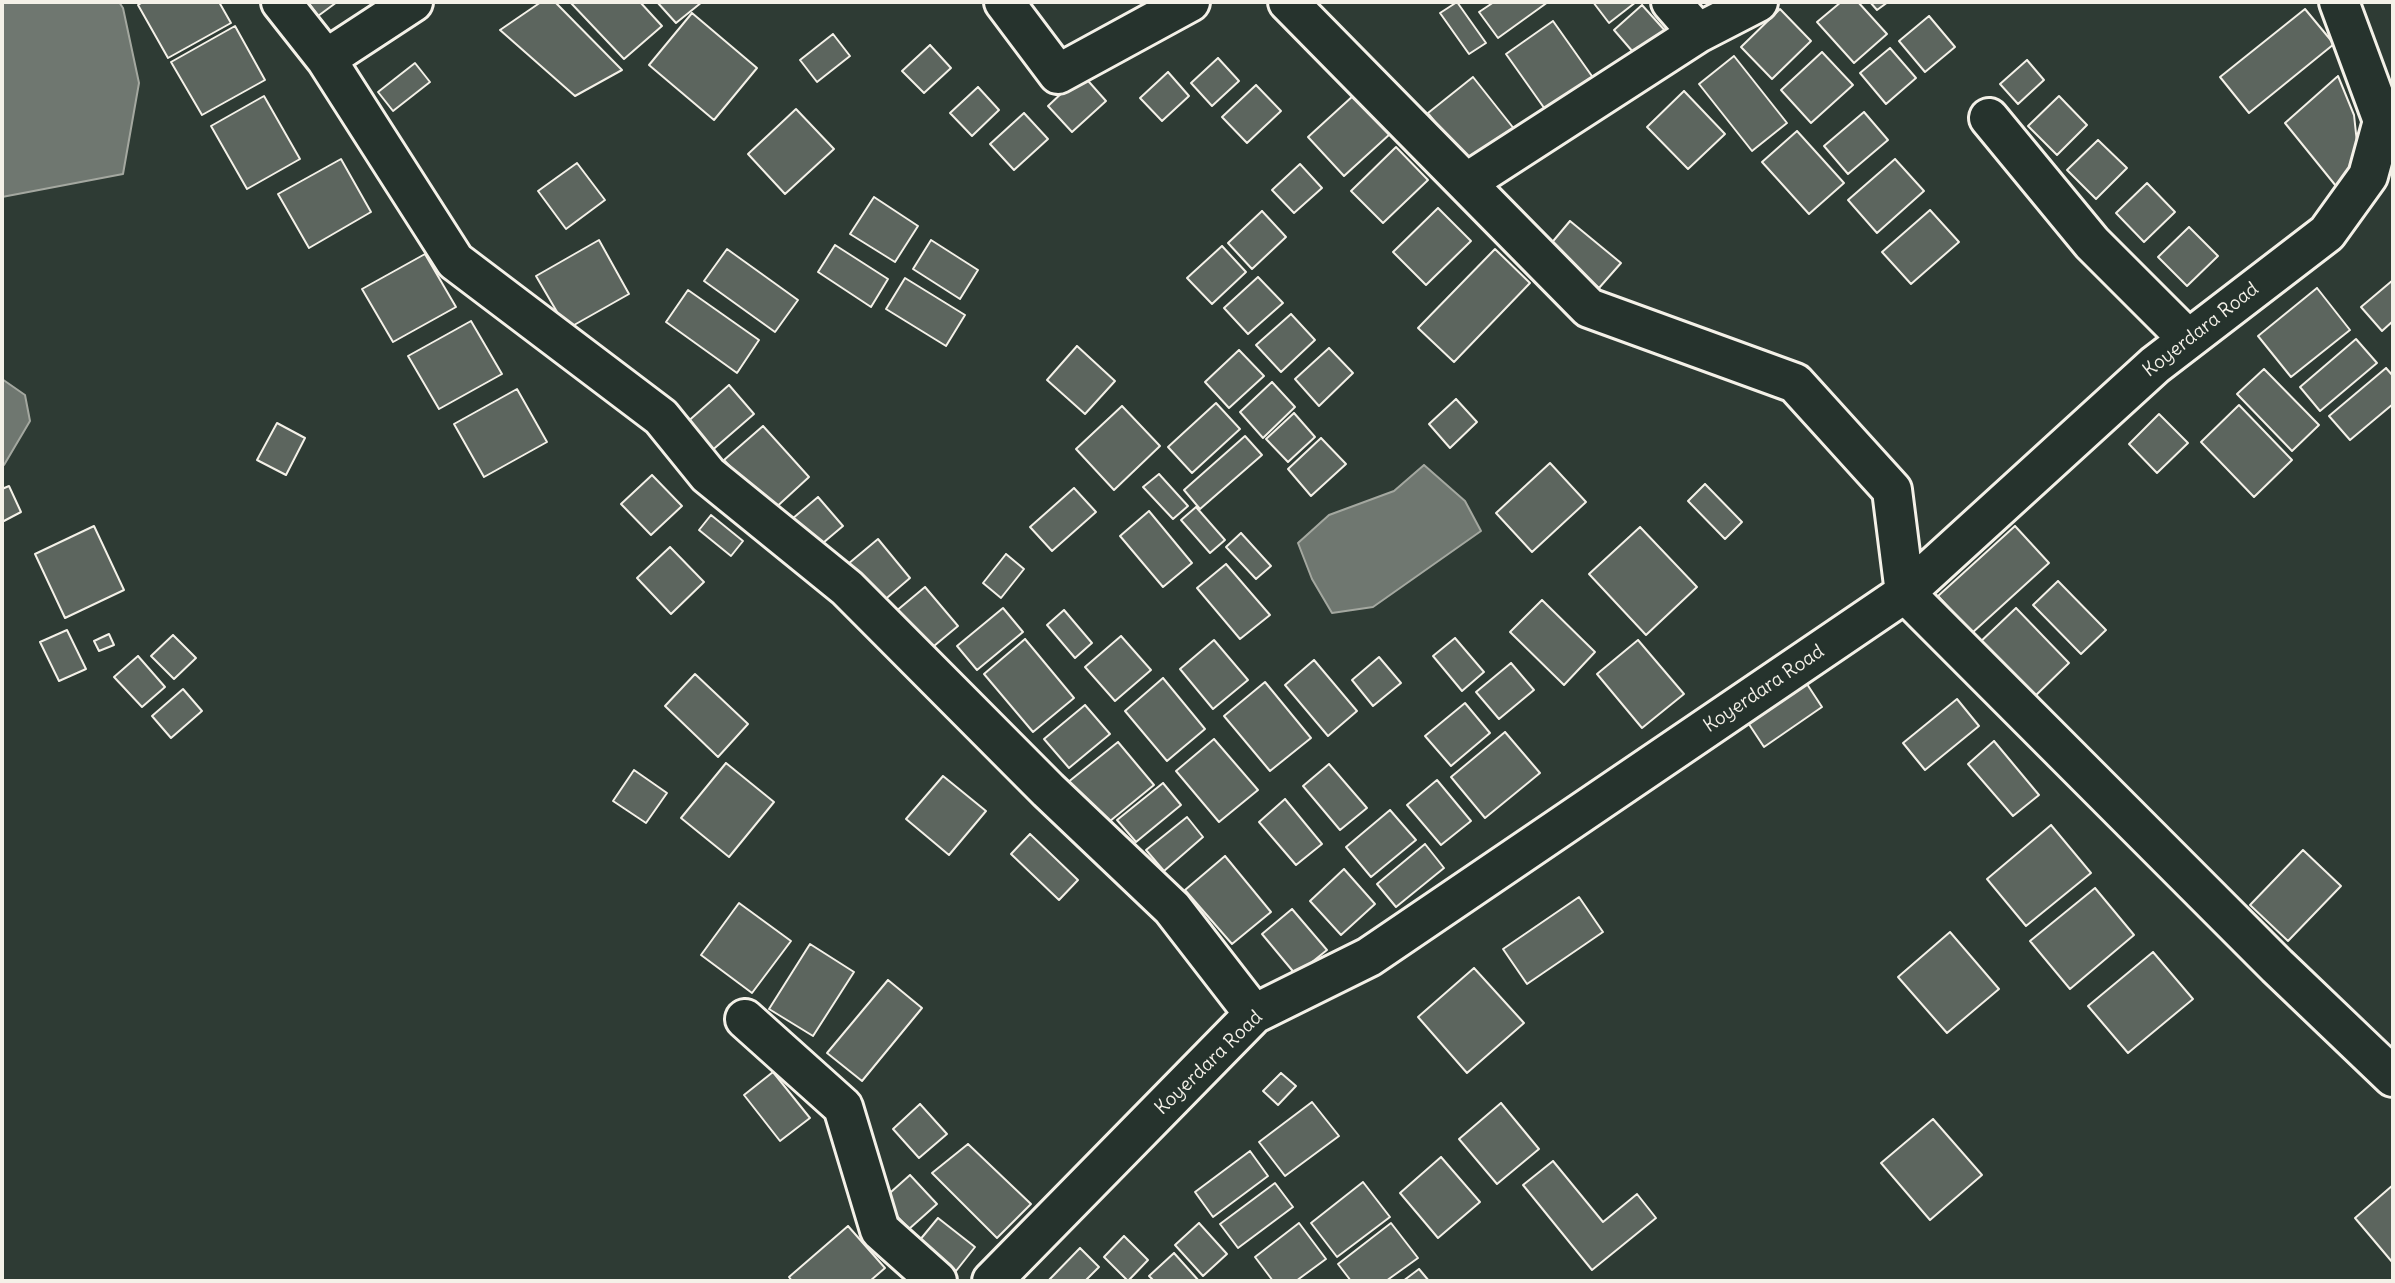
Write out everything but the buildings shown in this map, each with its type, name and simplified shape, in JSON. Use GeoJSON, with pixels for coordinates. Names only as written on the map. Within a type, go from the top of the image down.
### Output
{"type":"FeatureCollection","features":[{"type":"Feature","properties":{"kind":"street"},"geometry":{"type":"LineString","coordinates":[[281,2],[326,59],[455,261],[661,417],[708,475],[847,588],[1048,790],[1172,908],[1254,1014]]}},
{"type":"Feature","properties":{"kind":"street"},"geometry":{"type":"LineString","coordinates":[[326,59],[413,2]]}},
{"type":"Feature","properties":{"kind":"street"},"geometry":{"type":"LineString","coordinates":[[1004,2],[1058,74],[1190,2]]}},
{"type":"Feature","properties":{"kind":"street"},"geometry":{"type":"LineString","coordinates":[[1288,2],[1589,308],[1795,383],[1892,490],[1905,593],[2277,966],[2393,1077]]}},
{"type":"Feature","properties":{"kind":"street"},"geometry":{"type":"LineString","coordinates":[[1671,2],[1698,33]]}},
{"type":"Feature","properties":{"kind":"street"},"geometry":{"type":"LineString","coordinates":[[1466,183],[1698,33],[1758,2]]}},
{"type":"Feature","properties":{"kind":"street","name":"Koyerdara Road"},"geometry":{"type":"LineString","coordinates":[[1005,1277],[1254,1014],[1369,957],[1905,593],[2155,365],[2327,233],[2368,176],[2382,121],[2339,2]]}},
{"type":"Feature","properties":{"kind":"street"},"geometry":{"type":"LineString","coordinates":[[1989,118],[2092,243],[2188,339]]}},
{"type":"Feature","properties":{"kind":"street"},"geometry":{"type":"LineString","coordinates":[[745,1020],[843,1107],[880,1230],[937,1281]]}},
{"type":"Feature","properties":{"kind":"shaded area"},"geometry":{"type":"Polygon","coordinates":[[[2,2],[119,2],[123,8],[139,83],[123,174],[2,197],[2,2]]]}},
{"type":"Feature","properties":{"kind":"shaded area"},"geometry":{"type":"Polygon","coordinates":[[[2,379],[25,395],[30,421],[4,465],[2,465],[2,379]]]}},
{"type":"Feature","properties":{"kind":"shaded area"},"geometry":{"type":"Polygon","coordinates":[[[1424,465],[1465,501],[1481,531],[1373,607],[1332,613],[1312,579],[1298,543],[1329,515],[1394,491],[1424,465]]]}}]}
